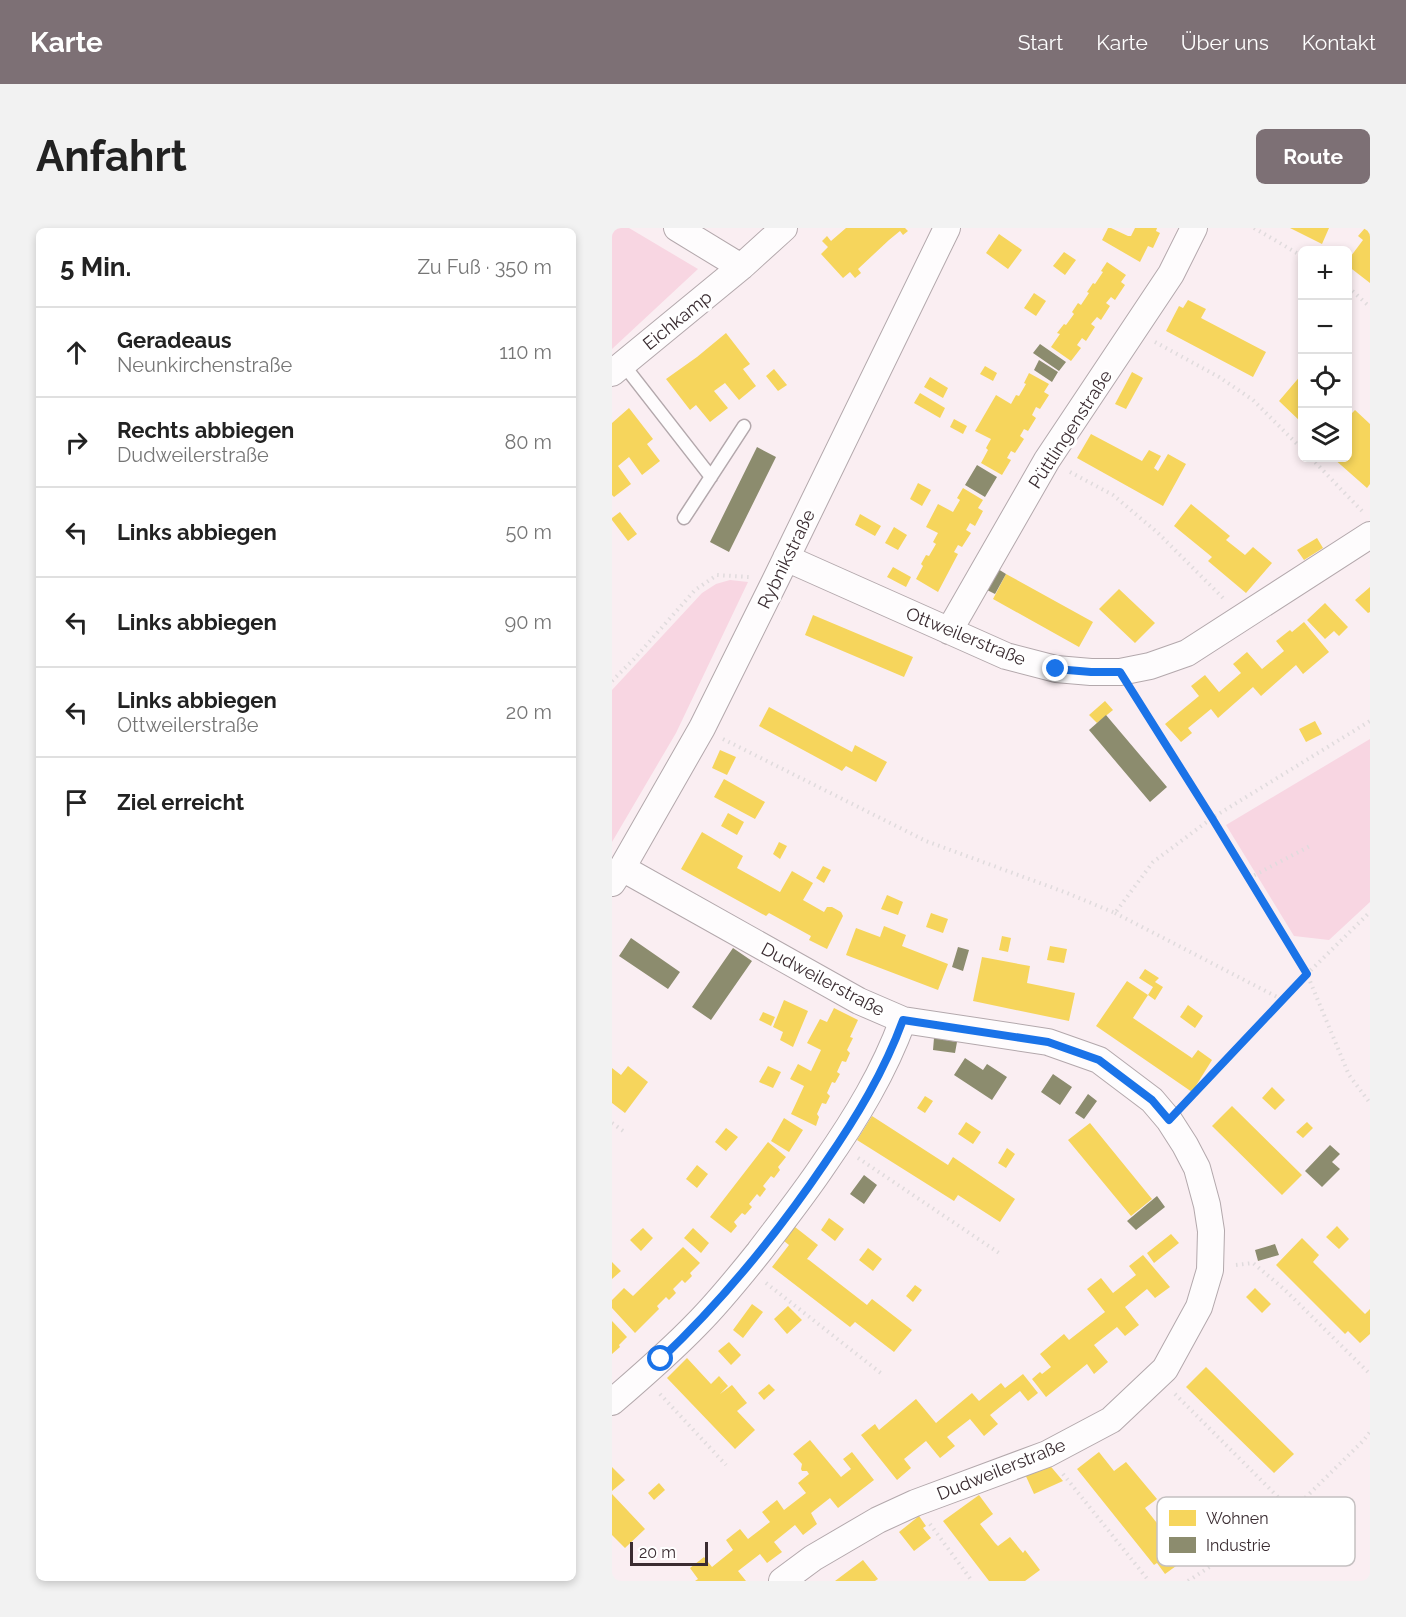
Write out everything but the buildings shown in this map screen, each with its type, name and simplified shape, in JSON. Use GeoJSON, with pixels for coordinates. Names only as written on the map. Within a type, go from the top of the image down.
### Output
{"type":"FeatureCollection","features":[{"type":"Feature","properties":{"kind":"street"},"geometry":{"type":"LineString","coordinates":[[677,228],[741,267]]}},
{"type":"Feature","properties":{"kind":"street","name":"Eichkamp"},"geometry":{"type":"LineString","coordinates":[[617,368],[741,267],[784,228]]}},
{"type":"Feature","properties":{"kind":"street","name":"Rybnikstraße"},"geometry":{"type":"LineString","coordinates":[[617,875],[702,728],[947,228]]}},
{"type":"Feature","properties":{"kind":"street","name":"Püttlingenstraße"},"geometry":{"type":"LineString","coordinates":[[949,631],[1047,460],[1170,274],[1194,228]]}},
{"type":"Feature","properties":{"kind":"street","name":"Ottweilerstraße"},"geometry":{"type":"LineString","coordinates":[[781,568],[949,631],[1006,656],[1056,669],[1120,672],[1150,666],[1187,653],[1242,618],[1366,523]]}},
{"type":"Feature","properties":{"kind":"street","name":"Dudweilerstraße"},"geometry":{"type":"LineString","coordinates":[[617,875],[859,1001],[903,1020],[1048,1042],[1099,1060],[1152,1100],[1169,1120],[1197,1168],[1207,1204],[1211,1231],[1209,1270],[1199,1307],[1165,1370],[1111,1420],[1047,1454],[915,1503],[878,1520],[813,1558],[782,1581]]}},
{"type":"Feature","properties":{"kind":"street"},"geometry":{"type":"LineString","coordinates":[[612,1402],[697,1324],[801,1198],[875,1084],[903,1020]]}},
{"type":"Feature","properties":{"kind":"lane"},"geometry":{"type":"LineString","coordinates":[[617,368],[711,477]]}},
{"type":"Feature","properties":{"kind":"lane"},"geometry":{"type":"LineString","coordinates":[[684,518],[744,426]]}},
{"type":"Feature","properties":{"kind":"path"},"geometry":{"type":"LineString","coordinates":[[1254,228],[1298,254]]}},
{"type":"Feature","properties":{"kind":"path"},"geometry":{"type":"LineString","coordinates":[[1352,291],[1370,307]]}},
{"type":"Feature","properties":{"kind":"path"},"geometry":{"type":"LineString","coordinates":[[1133,331],[1219,377],[1253,400],[1298,445]]}},
{"type":"Feature","properties":{"kind":"path"},"geometry":{"type":"LineString","coordinates":[[1047,460],[1113,495],[1158,533],[1242,618]]}},
{"type":"Feature","properties":{"kind":"path"},"geometry":{"type":"LineString","coordinates":[[1314,462],[1366,523]]}},
{"type":"Feature","properties":{"kind":"path"},"geometry":{"type":"LineString","coordinates":[[612,681],[695,590],[717,576],[781,568]]}},
{"type":"Feature","properties":{"kind":"path"},"geometry":{"type":"LineString","coordinates":[[1120,672],[1307,974],[1349,1075],[1370,1103]]}},
{"type":"Feature","properties":{"kind":"path"},"geometry":{"type":"LineString","coordinates":[[1115,913],[1153,862],[1212,818],[1370,721]]}},
{"type":"Feature","properties":{"kind":"path"},"geometry":{"type":"LineString","coordinates":[[702,728],[926,842],[1067,893],[1115,913],[1283,999]]}},
{"type":"Feature","properties":{"kind":"path"},"geometry":{"type":"LineString","coordinates":[[1249,878],[1310,846]]}},
{"type":"Feature","properties":{"kind":"path"},"geometry":{"type":"LineString","coordinates":[[1169,1120],[1307,974],[1370,912]]}},
{"type":"Feature","properties":{"kind":"path"},"geometry":{"type":"LineString","coordinates":[[612,1123],[626,1133]]}},
{"type":"Feature","properties":{"kind":"path"},"geometry":{"type":"LineString","coordinates":[[838,1144],[1002,1255]]}},
{"type":"Feature","properties":{"kind":"path"},"geometry":{"type":"LineString","coordinates":[[1209,1270],[1253,1263],[1284,1289],[1370,1374]]}},
{"type":"Feature","properties":{"kind":"path"},"geometry":{"type":"LineString","coordinates":[[746,1267],[882,1374]]}},
{"type":"Feature","properties":{"kind":"path"},"geometry":{"type":"LineString","coordinates":[[644,1375],[726,1465]]}},
{"type":"Feature","properties":{"kind":"path"},"geometry":{"type":"LineString","coordinates":[[1158,1376],[1278,1497]]}},
{"type":"Feature","properties":{"kind":"path"},"geometry":{"type":"LineString","coordinates":[[1306,1497],[1370,1432]]}},
{"type":"Feature","properties":{"kind":"path"},"geometry":{"type":"LineString","coordinates":[[1047,1454],[1149,1581]]}},
{"type":"Feature","properties":{"kind":"path"},"geometry":{"type":"LineString","coordinates":[[915,1503],[972,1581]]}},
{"type":"Feature","properties":{"kind":"path"},"geometry":{"type":"LineString","coordinates":[[1188,1581],[1211,1566]]}},
{"type":"Feature","properties":{"kind":"shaded area"},"geometry":{"type":"Polygon","coordinates":[[[612,228],[629,228],[698,269],[612,349],[612,228]]]}},
{"type":"Feature","properties":{"kind":"shaded area"},"geometry":{"type":"Polygon","coordinates":[[[730,580],[748,582],[676,733],[612,842],[612,690],[702,593],[716,584],[730,580]]]}},
{"type":"Feature","properties":{"kind":"shaded area"},"geometry":{"type":"Polygon","coordinates":[[[1370,739],[1370,902],[1329,940],[1294,936],[1226,825],[1370,739]]]}},
{"type":"Feature","properties":{"kind":"route"},"geometry":{"type":"LineString","coordinates":[[661,1359],[697,1324],[739,1277],[801,1198],[875,1084],[903,1020],[1048,1042],[1099,1060],[1152,1100],[1169,1120],[1307,974],[1120,672],[1056,669]]}}]}
